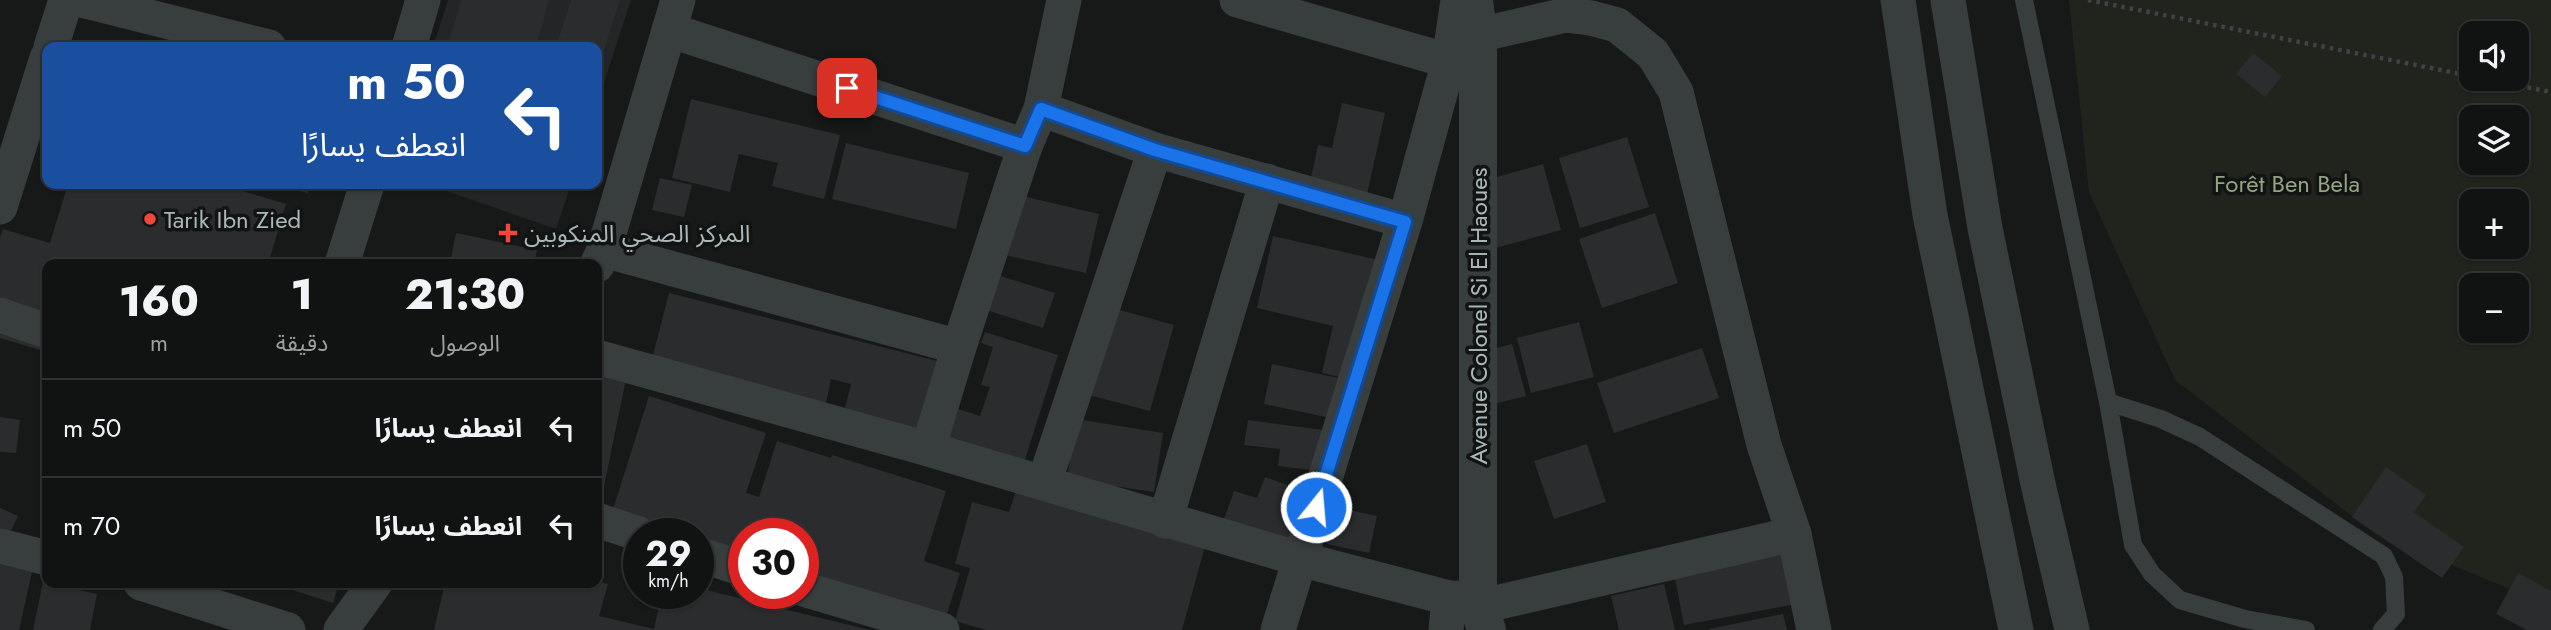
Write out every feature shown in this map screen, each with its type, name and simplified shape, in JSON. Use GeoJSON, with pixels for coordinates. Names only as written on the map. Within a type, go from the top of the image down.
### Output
{"type":"FeatureCollection","features":[{"type":"Feature","properties":{"kind":"street"},"geometry":{"type":"LineString","coordinates":[[53,42],[66,0]]}},
{"type":"Feature","properties":{"kind":"street"},"geometry":{"type":"LineString","coordinates":[[82,0],[249,42]]}},
{"type":"Feature","properties":{"kind":"street"},"geometry":{"type":"LineString","coordinates":[[410,42],[423,0]]}},
{"type":"Feature","properties":{"kind":"street"},"geometry":{"type":"LineString","coordinates":[[928,449],[1025,146],[1041,109],[1064,0]]}},
{"type":"Feature","properties":{"kind":"street"},"geometry":{"type":"LineString","coordinates":[[1237,0],[1449,61]]}},
{"type":"Feature","properties":{"kind":"street"},"geometry":{"type":"LineString","coordinates":[[1278,630],[1405,222],[1449,61],[1458,0]]}},
{"type":"Feature","properties":{"kind":"street"},"geometry":{"type":"LineString","coordinates":[[1898,0],[1930,215],[2016,630]]}},
{"type":"Feature","properties":{"kind":"street"},"geometry":{"type":"LineString","coordinates":[[1948,0],[1985,228],[2032,460],[2072,630]]}},
{"type":"Feature","properties":{"kind":"street"},"geometry":{"type":"LineString","coordinates":[[959,347],[601,258],[673,15],[1025,146]]}},
{"type":"Feature","properties":{"kind":"street"},"geometry":{"type":"LineString","coordinates":[[1476,18],[1566,15],[1617,25],[1653,54],[1676,92],[1764,445],[1794,534],[1814,630]]}},
{"type":"Feature","properties":{"kind":"street","name":"Avenue Colonel Si El Haoues"},"geometry":{"type":"LineString","coordinates":[[1468,613],[1476,18]]}},
{"type":"Feature","properties":{"kind":"street"},"geometry":{"type":"LineString","coordinates":[[0,207],[42,74]]}},
{"type":"Feature","properties":{"kind":"street"},"geometry":{"type":"LineString","coordinates":[[1041,109],[1155,150],[1405,222]]}},
{"type":"Feature","properties":{"kind":"street"},"geometry":{"type":"LineString","coordinates":[[1044,483],[1155,150]]}},
{"type":"Feature","properties":{"kind":"street"},"geometry":{"type":"LineString","coordinates":[[1165,521],[1267,181]]}},
{"type":"Feature","properties":{"kind":"street"},"geometry":{"type":"LineString","coordinates":[[344,259],[365,189]]}},
{"type":"Feature","properties":{"kind":"street"},"geometry":{"type":"LineString","coordinates":[[0,315],[42,329]]}},
{"type":"Feature","properties":{"kind":"street"},"geometry":{"type":"LineString","coordinates":[[602,358],[1044,483],[1300,559],[1468,613],[1794,534]]}},
{"type":"Feature","properties":{"kind":"street"},"geometry":{"type":"LineString","coordinates":[[602,522],[623,529]]}},
{"type":"Feature","properties":{"kind":"street"},"geometry":{"type":"LineString","coordinates":[[0,546],[42,557]]}},
{"type":"Feature","properties":{"kind":"street"},"geometry":{"type":"LineString","coordinates":[[157,588],[288,630]]}},
{"type":"Feature","properties":{"kind":"street"},"geometry":{"type":"LineString","coordinates":[[341,630],[371,588]]}},
{"type":"Feature","properties":{"kind":"street"},"geometry":{"type":"LineString","coordinates":[[819,594],[942,630]]}},
{"type":"Feature","properties":{"kind":"lane"},"geometry":{"type":"LineString","coordinates":[[2024,0],[2108,402],[2133,545],[2152,574],[2180,600],[2245,619],[2306,630]]}},
{"type":"Feature","properties":{"kind":"lane"},"geometry":{"type":"LineString","coordinates":[[2108,402],[2161,419],[2200,437],[2384,555],[2394,577],[2396,614],[2382,630]]}},
{"type":"Feature","properties":{"kind":"path"},"geometry":{"type":"LineString","coordinates":[[2088,0],[2459,74]]}},
{"type":"Feature","properties":{"kind":"path"},"geometry":{"type":"LineString","coordinates":[[2529,88],[2551,92]]}},
{"type":"Feature","properties":{"kind":"shaded area"},"geometry":{"type":"Polygon","coordinates":[[[448,0],[631,0],[602,89],[602,42],[435,42],[448,0]]]}},
{"type":"Feature","properties":{"kind":"shaded area"},"geometry":{"type":"Polygon","coordinates":[[[440,189],[569,189],[556,229],[440,189]]]}},
{"type":"Feature","properties":{"kind":"green space","name":"Forêt Ben Bela"},"geometry":{"type":"Polygon","coordinates":[[[2069,0],[2551,0],[2551,606],[2374,533],[2175,380],[2089,192],[2069,0]]]}},
{"type":"Feature","properties":{"kind":"building"},"geometry":{"type":"Polygon","coordinates":[[[461,0],[549,0],[537,42],[448,42],[461,0]]]}},
{"type":"Feature","properties":{"kind":"building"},"geometry":{"type":"Polygon","coordinates":[[[571,0],[620,0],[602,56],[602,42],[558,42],[571,0]]]}},
{"type":"Feature","properties":{"kind":"building"},"geometry":{"type":"Polygon","coordinates":[[[2253,53],[2282,76],[2265,97],[2236,74],[2253,53]]]}},
{"type":"Feature","properties":{"kind":"building"},"geometry":{"type":"Polygon","coordinates":[[[691,99],[840,135],[824,199],[772,186],[778,163],[739,154],[730,192],[672,178],[691,99]]]}},
{"type":"Feature","properties":{"kind":"building"},"geometry":{"type":"Polygon","coordinates":[[[1342,103],[1385,113],[1366,199],[1309,187],[1318,145],[1332,148],[1342,103]]]}},
{"type":"Feature","properties":{"kind":"building"},"geometry":{"type":"Polygon","coordinates":[[[1627,137],[1649,207],[1580,228],[1559,158],[1627,137]]]}},
{"type":"Feature","properties":{"kind":"building"},"geometry":{"type":"Polygon","coordinates":[[[846,143],[969,173],[956,229],[832,199],[846,143]]]}},
{"type":"Feature","properties":{"kind":"building"},"geometry":{"type":"Polygon","coordinates":[[[1543,164],[1561,230],[1492,249],[1490,179],[1543,164]]]}},
{"type":"Feature","properties":{"kind":"building"},"geometry":{"type":"Polygon","coordinates":[[[660,178],[692,185],[684,217],[652,210],[660,178]]]}},
{"type":"Feature","properties":{"kind":"building"},"geometry":{"type":"Polygon","coordinates":[[[66,189],[236,189],[286,204],[270,259],[42,259],[42,351],[0,338],[0,237],[3,229],[50,243],[66,189]]]}},
{"type":"Feature","properties":{"kind":"building"},"geometry":{"type":"Polygon","coordinates":[[[290,189],[309,189],[308,193],[290,189]]]}},
{"type":"Feature","properties":{"kind":"building"},"geometry":{"type":"Polygon","coordinates":[[[1018,195],[1099,214],[1086,273],[1005,255],[1018,195]]]}},
{"type":"Feature","properties":{"kind":"building"},"geometry":{"type":"Polygon","coordinates":[[[1655,213],[1678,283],[1602,308],[1579,239],[1655,213]]]}},
{"type":"Feature","properties":{"kind":"building"},"geometry":{"type":"Polygon","coordinates":[[[456,233],[537,250],[535,259],[451,259],[456,233]]]}},
{"type":"Feature","properties":{"kind":"building"},"geometry":{"type":"Polygon","coordinates":[[[1273,236],[1379,260],[1352,380],[1322,373],[1333,326],[1257,308],[1273,236]]]}},
{"type":"Feature","properties":{"kind":"building"},"geometry":{"type":"Polygon","coordinates":[[[994,274],[1055,293],[1043,328],[983,309],[994,274]]]}},
{"type":"Feature","properties":{"kind":"building"},"geometry":{"type":"Polygon","coordinates":[[[669,293],[945,363],[927,433],[844,412],[851,384],[831,379],[826,403],[652,359],[669,293]]]}},
{"type":"Feature","properties":{"kind":"building"},"geometry":{"type":"Polygon","coordinates":[[[1109,307],[1174,325],[1150,411],[1085,394],[1109,307]]]}},
{"type":"Feature","properties":{"kind":"building"},"geometry":{"type":"Polygon","coordinates":[[[1579,322],[1594,377],[1531,393],[1517,338],[1579,322]]]}},
{"type":"Feature","properties":{"kind":"building"},"geometry":{"type":"Polygon","coordinates":[[[985,332],[1058,355],[1022,469],[940,443],[952,407],[980,416],[990,387],[981,385],[993,347],[981,343],[985,332]]]}},
{"type":"Feature","properties":{"kind":"building"},"geometry":{"type":"Polygon","coordinates":[[[1512,344],[1526,396],[1494,404],[1481,352],[1512,344]]]}},
{"type":"Feature","properties":{"kind":"building"},"geometry":{"type":"Polygon","coordinates":[[[1702,348],[1719,398],[1614,433],[1597,383],[1702,348]]]}},
{"type":"Feature","properties":{"kind":"building"},"geometry":{"type":"Polygon","coordinates":[[[1272,364],[1343,379],[1335,419],[1264,404],[1272,364]]]}},
{"type":"Feature","properties":{"kind":"building"},"geometry":{"type":"Polygon","coordinates":[[[602,374],[626,379],[602,496],[602,374]]]}},
{"type":"Feature","properties":{"kind":"building"},"geometry":{"type":"Polygon","coordinates":[[[649,396],[766,433],[746,493],[759,497],[777,441],[831,458],[832,455],[946,491],[924,561],[960,573],[946,617],[819,576],[819,518],[728,518],[728,546],[714,542],[714,518],[640,518],[613,509],[649,396]]]}},
{"type":"Feature","properties":{"kind":"building"},"geometry":{"type":"Polygon","coordinates":[[[0,417],[20,420],[16,453],[0,452],[0,417]]]}},
{"type":"Feature","properties":{"kind":"building"},"geometry":{"type":"Polygon","coordinates":[[[1076,419],[1163,433],[1154,492],[1067,479],[1076,419]]]}},
{"type":"Feature","properties":{"kind":"building"},"geometry":{"type":"Polygon","coordinates":[[[1248,420],[1324,430],[1319,471],[1278,466],[1280,449],[1244,445],[1248,420]]]}},
{"type":"Feature","properties":{"kind":"building"},"geometry":{"type":"Polygon","coordinates":[[[1587,444],[1606,502],[1554,519],[1534,461],[1587,444]]]}},
{"type":"Feature","properties":{"kind":"building"},"geometry":{"type":"Polygon","coordinates":[[[2386,467],[2426,495],[2414,512],[2464,547],[2442,578],[2352,517],[2386,467]]]}},
{"type":"Feature","properties":{"kind":"building"},"geometry":{"type":"Polygon","coordinates":[[[1265,477],[1307,492],[1289,542],[1224,519],[1234,491],[1257,498],[1265,477]]]}},
{"type":"Feature","properties":{"kind":"building"},"geometry":{"type":"Polygon","coordinates":[[[1016,491],[1205,546],[1182,630],[986,630],[955,621],[970,568],[955,564],[972,502],[1009,512],[1016,491]]]}},
{"type":"Feature","properties":{"kind":"building"},"geometry":{"type":"Polygon","coordinates":[[[1335,507],[1377,516],[1369,553],[1327,544],[1335,507]]]}},
{"type":"Feature","properties":{"kind":"building"},"geometry":{"type":"Polygon","coordinates":[[[0,508],[18,516],[9,535],[0,531],[0,508]]]}},
{"type":"Feature","properties":{"kind":"building"},"geometry":{"type":"Polygon","coordinates":[[[1786,552],[1796,604],[1684,625],[1674,573],[1786,552]]]}},
{"type":"Feature","properties":{"kind":"building"},"geometry":{"type":"Polygon","coordinates":[[[0,564],[32,572],[19,630],[0,630],[0,564]]]}},
{"type":"Feature","properties":{"kind":"building"},"geometry":{"type":"Polygon","coordinates":[[[2518,573],[2551,591],[2551,630],[2527,630],[2496,614],[2518,573]]]}},
{"type":"Feature","properties":{"kind":"building"},"geometry":{"type":"Polygon","coordinates":[[[602,582],[608,584],[599,616],[654,629],[658,609],[714,609],[714,592],[728,595],[728,609],[784,609],[870,630],[434,630],[444,588],[602,588],[602,582]]]}},
{"type":"Feature","properties":{"kind":"building"},"geometry":{"type":"Polygon","coordinates":[[[1664,584],[1675,630],[1619,630],[1611,596],[1664,584]]]}},
{"type":"Feature","properties":{"kind":"building"},"geometry":{"type":"Polygon","coordinates":[[[42,587],[70,588],[97,594],[90,630],[33,630],[42,587]]]}},
{"type":"Feature","properties":{"kind":"building"},"geometry":{"type":"Polygon","coordinates":[[[287,588],[338,588],[333,603],[287,588]]]}},
{"type":"Feature","properties":{"kind":"building"},"geometry":{"type":"Polygon","coordinates":[[[1783,614],[1787,630],[1709,630],[1709,629],[1783,614]]]}},
{"type":"Feature","properties":{"kind":"place","name":"Tarik Ibn Zied"},"geometry":{"type":"Point","coordinates":[150,219]}},
{"type":"Feature","properties":{"kind":"place","name":"المركز الصحي المنكوبين"},"geometry":{"type":"Point","coordinates":[508,233]}},
{"type":"Feature","properties":{"kind":"route"},"geometry":{"type":"LineString","coordinates":[[847,88],[1025,146],[1041,109],[1155,150],[1405,222],[1316,507]]}}]}
